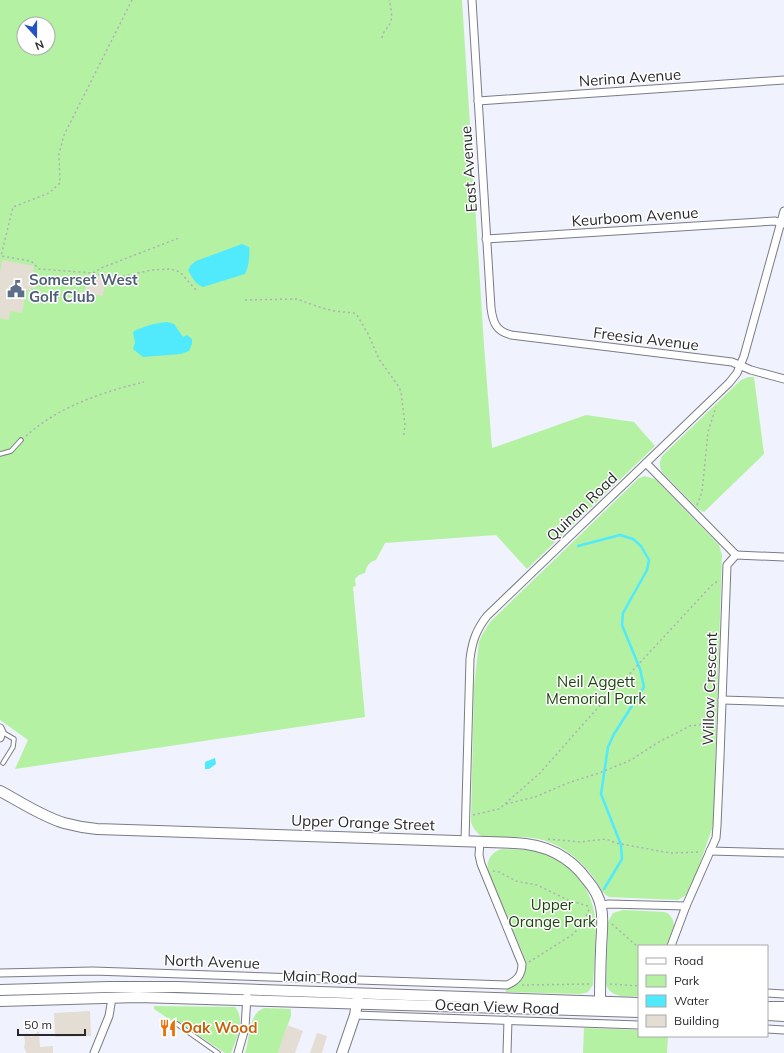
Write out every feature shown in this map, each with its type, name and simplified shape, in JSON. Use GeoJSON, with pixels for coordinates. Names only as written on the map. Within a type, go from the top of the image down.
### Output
{"type":"FeatureCollection","features":[{"type":"Feature","properties":{"kind":"main road","name":"Upper Orange Street"},"geometry":{"type":"LineString","coordinates":[[0,791],[62,823],[97,829],[522,843],[537,845],[554,851],[570,861],[576,867],[596,892],[601,905],[600,1006]]}},
{"type":"Feature","properties":{"kind":"main road","name":"Main Road"},"geometry":{"type":"LineString","coordinates":[[0,990],[109,987],[247,995],[600,1006],[638,1004]]}},
{"type":"Feature","properties":{"kind":"main road","name":"Main Road"},"geometry":{"type":"LineString","coordinates":[[0,1001],[247,995]]}},
{"type":"Feature","properties":{"kind":"main road"},"geometry":{"type":"LineString","coordinates":[[342,1053],[355,1015],[358,998]]}},
{"type":"Feature","properties":{"kind":"main road","name":"Main Road"},"geometry":{"type":"LineString","coordinates":[[600,1006],[638,1012]]}},
{"type":"Feature","properties":{"kind":"main road"},"geometry":{"type":"LineString","coordinates":[[768,1006],[784,1007]]}},
{"type":"Feature","properties":{"kind":"main road"},"geometry":{"type":"LineString","coordinates":[[768,1015],[784,1016]]}},
{"type":"Feature","properties":{"kind":"street","name":"East Avenue"},"geometry":{"type":"LineString","coordinates":[[472,0],[492,318],[497,328],[503,333]]}},
{"type":"Feature","properties":{"kind":"street","name":"Nerina Avenue"},"geometry":{"type":"LineString","coordinates":[[478,101],[784,80]]}},
{"type":"Feature","properties":{"kind":"street","name":"Quinan Road"},"geometry":{"type":"LineString","coordinates":[[465,841],[470,659],[476,632],[486,616],[712,400],[737,373],[744,356],[782,223],[784,211]]}},
{"type":"Feature","properties":{"kind":"street","name":"Keurboom Avenue"},"geometry":{"type":"LineString","coordinates":[[486,239],[775,221],[782,223]]}},
{"type":"Feature","properties":{"kind":"street","name":"Freesia Avenue"},"geometry":{"type":"LineString","coordinates":[[503,333],[732,362],[751,370],[784,379]]}},
{"type":"Feature","properties":{"kind":"street"},"geometry":{"type":"LineString","coordinates":[[646,463],[736,556],[784,557]]}},
{"type":"Feature","properties":{"kind":"street","name":"Willow Crescent"},"geometry":{"type":"LineString","coordinates":[[671,945],[686,906],[716,838],[718,826],[726,575],[727,565],[736,556]]}},
{"type":"Feature","properties":{"kind":"street"},"geometry":{"type":"LineString","coordinates":[[722,700],[784,702]]}},
{"type":"Feature","properties":{"kind":"street"},"geometry":{"type":"LineString","coordinates":[[480,842],[479,854],[483,869],[522,964],[522,969],[514,981]]}},
{"type":"Feature","properties":{"kind":"street"},"geometry":{"type":"LineString","coordinates":[[710,851],[784,853]]}},
{"type":"Feature","properties":{"kind":"street"},"geometry":{"type":"LineString","coordinates":[[601,905],[686,906]]}},
{"type":"Feature","properties":{"kind":"street","name":"North Avenue"},"geometry":{"type":"LineString","coordinates":[[0,973],[93,971],[500,985],[507,985],[514,981]]}},
{"type":"Feature","properties":{"kind":"street"},"geometry":{"type":"LineString","coordinates":[[768,993],[784,994]]}},
{"type":"Feature","properties":{"kind":"street"},"geometry":{"type":"LineString","coordinates":[[238,1053],[245,1028],[247,995]]}},
{"type":"Feature","properties":{"kind":"street"},"geometry":{"type":"LineString","coordinates":[[94,1053],[109,1016],[112,998]]}},
{"type":"Feature","properties":{"kind":"street","name":"Ocean View Road"},"geometry":{"type":"LineString","coordinates":[[355,1015],[638,1025]]}},
{"type":"Feature","properties":{"kind":"street"},"geometry":{"type":"LineString","coordinates":[[507,1053],[508,1020]]}},
{"type":"Feature","properties":{"kind":"street"},"geometry":{"type":"LineString","coordinates":[[768,1029],[784,1030]]}},
{"type":"Feature","properties":{"kind":"lane"},"geometry":{"type":"LineString","coordinates":[[0,454],[11,451],[21,440]]}},
{"type":"Feature","properties":{"kind":"lane"},"geometry":{"type":"LineString","coordinates":[[1,733],[14,739],[12,747],[2,763]]}},
{"type":"Feature","properties":{"kind":"lane"},"geometry":{"type":"LineString","coordinates":[[177,1024],[218,1053]]}},
{"type":"Feature","properties":{"kind":"path"},"geometry":{"type":"LineString","coordinates":[[132,0],[64,134],[59,154],[60,183],[49,193],[13,207],[1,256],[32,261],[39,269],[93,273],[111,277],[120,277],[152,270],[172,269],[180,272],[196,290]]}},
{"type":"Feature","properties":{"kind":"path"},"geometry":{"type":"LineString","coordinates":[[382,38],[384,30],[391,21],[391,5],[389,0]]}},
{"type":"Feature","properties":{"kind":"path"},"geometry":{"type":"LineString","coordinates":[[93,273],[101,268],[179,238]]}},
{"type":"Feature","properties":{"kind":"path"},"geometry":{"type":"LineString","coordinates":[[245,300],[297,299],[322,308],[354,313],[357,315],[368,334],[379,359],[401,392],[405,430],[400,436]]}},
{"type":"Feature","properties":{"kind":"path"},"geometry":{"type":"LineString","coordinates":[[21,440],[56,414],[124,387],[144,382]]}},
{"type":"Feature","properties":{"kind":"path"},"geometry":{"type":"LineString","coordinates":[[694,513],[702,492],[708,432],[717,404],[712,400]]}},
{"type":"Feature","properties":{"kind":"path"},"geometry":{"type":"LineString","coordinates":[[466,817],[499,809],[540,773],[584,723],[712,585],[726,575]]}},
{"type":"Feature","properties":{"kind":"path"},"geometry":{"type":"LineString","coordinates":[[506,804],[535,798],[568,783],[599,773],[624,762],[690,726],[721,721]]}},
{"type":"Feature","properties":{"kind":"path"},"geometry":{"type":"LineString","coordinates":[[537,845],[540,838],[580,842],[606,839],[616,843],[670,853],[710,851]]}},
{"type":"Feature","properties":{"kind":"path"},"geometry":{"type":"LineString","coordinates":[[483,869],[499,872],[516,881],[538,885],[568,900],[590,907],[601,905]]}},
{"type":"Feature","properties":{"kind":"path"},"geometry":{"type":"LineString","coordinates":[[522,969],[528,963],[572,935],[583,924],[590,907]]}},
{"type":"Feature","properties":{"kind":"path"},"geometry":{"type":"LineString","coordinates":[[602,923],[610,923],[638,947]]}},
{"type":"Feature","properties":{"kind":"path"},"geometry":{"type":"LineString","coordinates":[[514,981],[520,985],[600,984],[638,986]]}},
{"type":"Feature","properties":{"kind":"green space","name":"Somerset West Golf Club"},"geometry":{"type":"Polygon","coordinates":[[[0,0],[462,0],[492,448],[586,415],[634,422],[655,446],[527,569],[496,535],[385,543],[376,560],[369,564],[365,573],[359,575],[355,579],[356,586],[353,587],[365,717],[15,769],[28,740],[0,720],[0,0]]]}},
{"type":"Feature","properties":{"kind":"green space"},"geometry":{"type":"Polygon","coordinates":[[[748,377],[754,377],[764,454],[704,512],[699,510],[662,472],[660,461],[663,455],[741,380],[748,377]]]}},
{"type":"Feature","properties":{"kind":"green space","name":"Neil Aggett Memorial Park"},"geometry":{"type":"Polygon","coordinates":[[[645,476],[655,479],[719,545],[722,555],[713,826],[696,874],[686,895],[678,900],[609,897],[602,891],[596,880],[584,865],[558,846],[543,840],[532,838],[484,837],[476,832],[471,822],[474,686],[479,642],[482,635],[490,622],[639,478],[645,476]]]}},
{"type":"Feature","properties":{"kind":"green space","name":"Upper Orange Park"},"geometry":{"type":"Polygon","coordinates":[[[502,849],[534,851],[550,856],[569,868],[584,886],[593,907],[596,926],[593,985],[588,992],[581,994],[506,992],[506,989],[519,983],[522,979],[526,971],[526,961],[488,871],[490,857],[495,852],[502,849]]]}},
{"type":"Feature","properties":{"kind":"green space","name":"Upper Orange Park"},"geometry":{"type":"Polygon","coordinates":[[[623,910],[665,912],[669,914],[673,920],[674,926],[666,945],[638,945],[638,996],[616,995],[612,993],[606,985],[608,922],[613,913],[623,910]]]}},
{"type":"Feature","properties":{"kind":"green space"},"geometry":{"type":"Polygon","coordinates":[[[154,1006],[235,1007],[240,1017],[240,1023],[231,1053],[225,1053],[174,1019],[172,1021],[154,1009],[154,1006]]]}},
{"type":"Feature","properties":{"kind":"green space"},"geometry":{"type":"Polygon","coordinates":[[[265,1008],[291,1009],[291,1016],[278,1053],[245,1053],[250,1027],[255,1015],[265,1008]]]}},
{"type":"Feature","properties":{"kind":"green space"},"geometry":{"type":"Polygon","coordinates":[[[584,1028],[638,1030],[638,1037],[668,1037],[667,1053],[583,1053],[584,1028]]]}},
{"type":"Feature","properties":{"kind":"water"},"geometry":{"type":"Polygon","coordinates":[[[242,244],[249,247],[249,260],[245,274],[203,287],[194,280],[188,270],[196,261],[242,244]]]}},
{"type":"Feature","properties":{"kind":"water"},"geometry":{"type":"Polygon","coordinates":[[[167,322],[174,324],[183,337],[187,335],[192,339],[192,344],[189,351],[181,354],[143,357],[133,349],[135,342],[134,331],[150,325],[167,322]]]}},
{"type":"Feature","properties":{"kind":"water"},"geometry":{"type":"Polygon","coordinates":[[[215,758],[216,764],[209,769],[205,769],[205,762],[215,758]]]}},
{"type":"Feature","properties":{"kind":"building","name":"Somerset West Golf Club"},"geometry":{"type":"Polygon","coordinates":[[[2,260],[34,266],[33,274],[37,275],[35,288],[31,288],[31,291],[26,290],[22,313],[10,311],[9,320],[0,318],[0,273],[2,260]]]}},
{"type":"Feature","properties":{"kind":"building"},"geometry":{"type":"Polygon","coordinates":[[[88,275],[106,278],[103,296],[91,294],[90,299],[80,298],[81,291],[85,292],[88,275]]]}},
{"type":"Feature","properties":{"kind":"building"},"geometry":{"type":"Polygon","coordinates":[[[90,1011],[91,1036],[55,1037],[54,1013],[90,1011]]]}},
{"type":"Feature","properties":{"kind":"building"},"geometry":{"type":"Polygon","coordinates":[[[287,1025],[303,1031],[295,1053],[278,1053],[287,1025]]]}},
{"type":"Feature","properties":{"kind":"building"},"geometry":{"type":"Polygon","coordinates":[[[39,1031],[40,1047],[53,1046],[53,1053],[26,1053],[24,1048],[24,1037],[27,1033],[31,1037],[39,1031]]]}},
{"type":"Feature","properties":{"kind":"building"},"geometry":{"type":"Polygon","coordinates":[[[317,1033],[327,1036],[322,1053],[310,1053],[317,1033]]]}},
{"type":"Feature","properties":{"kind":"waterway"},"geometry":{"type":"LineString","coordinates":[[578,546],[620,535],[633,539],[641,546],[649,560],[647,570],[623,613],[622,625],[640,669],[644,687],[614,734],[608,747],[601,794],[621,845],[622,859],[604,889]]}},
{"type":"Feature","properties":{"kind":"place","name":"Somerset West Golf Club"},"geometry":{"type":"Point","coordinates":[16,289]}},
{"type":"Feature","properties":{"kind":"place","name":"Oak Wood"},"geometry":{"type":"Point","coordinates":[168,1028]}}]}
